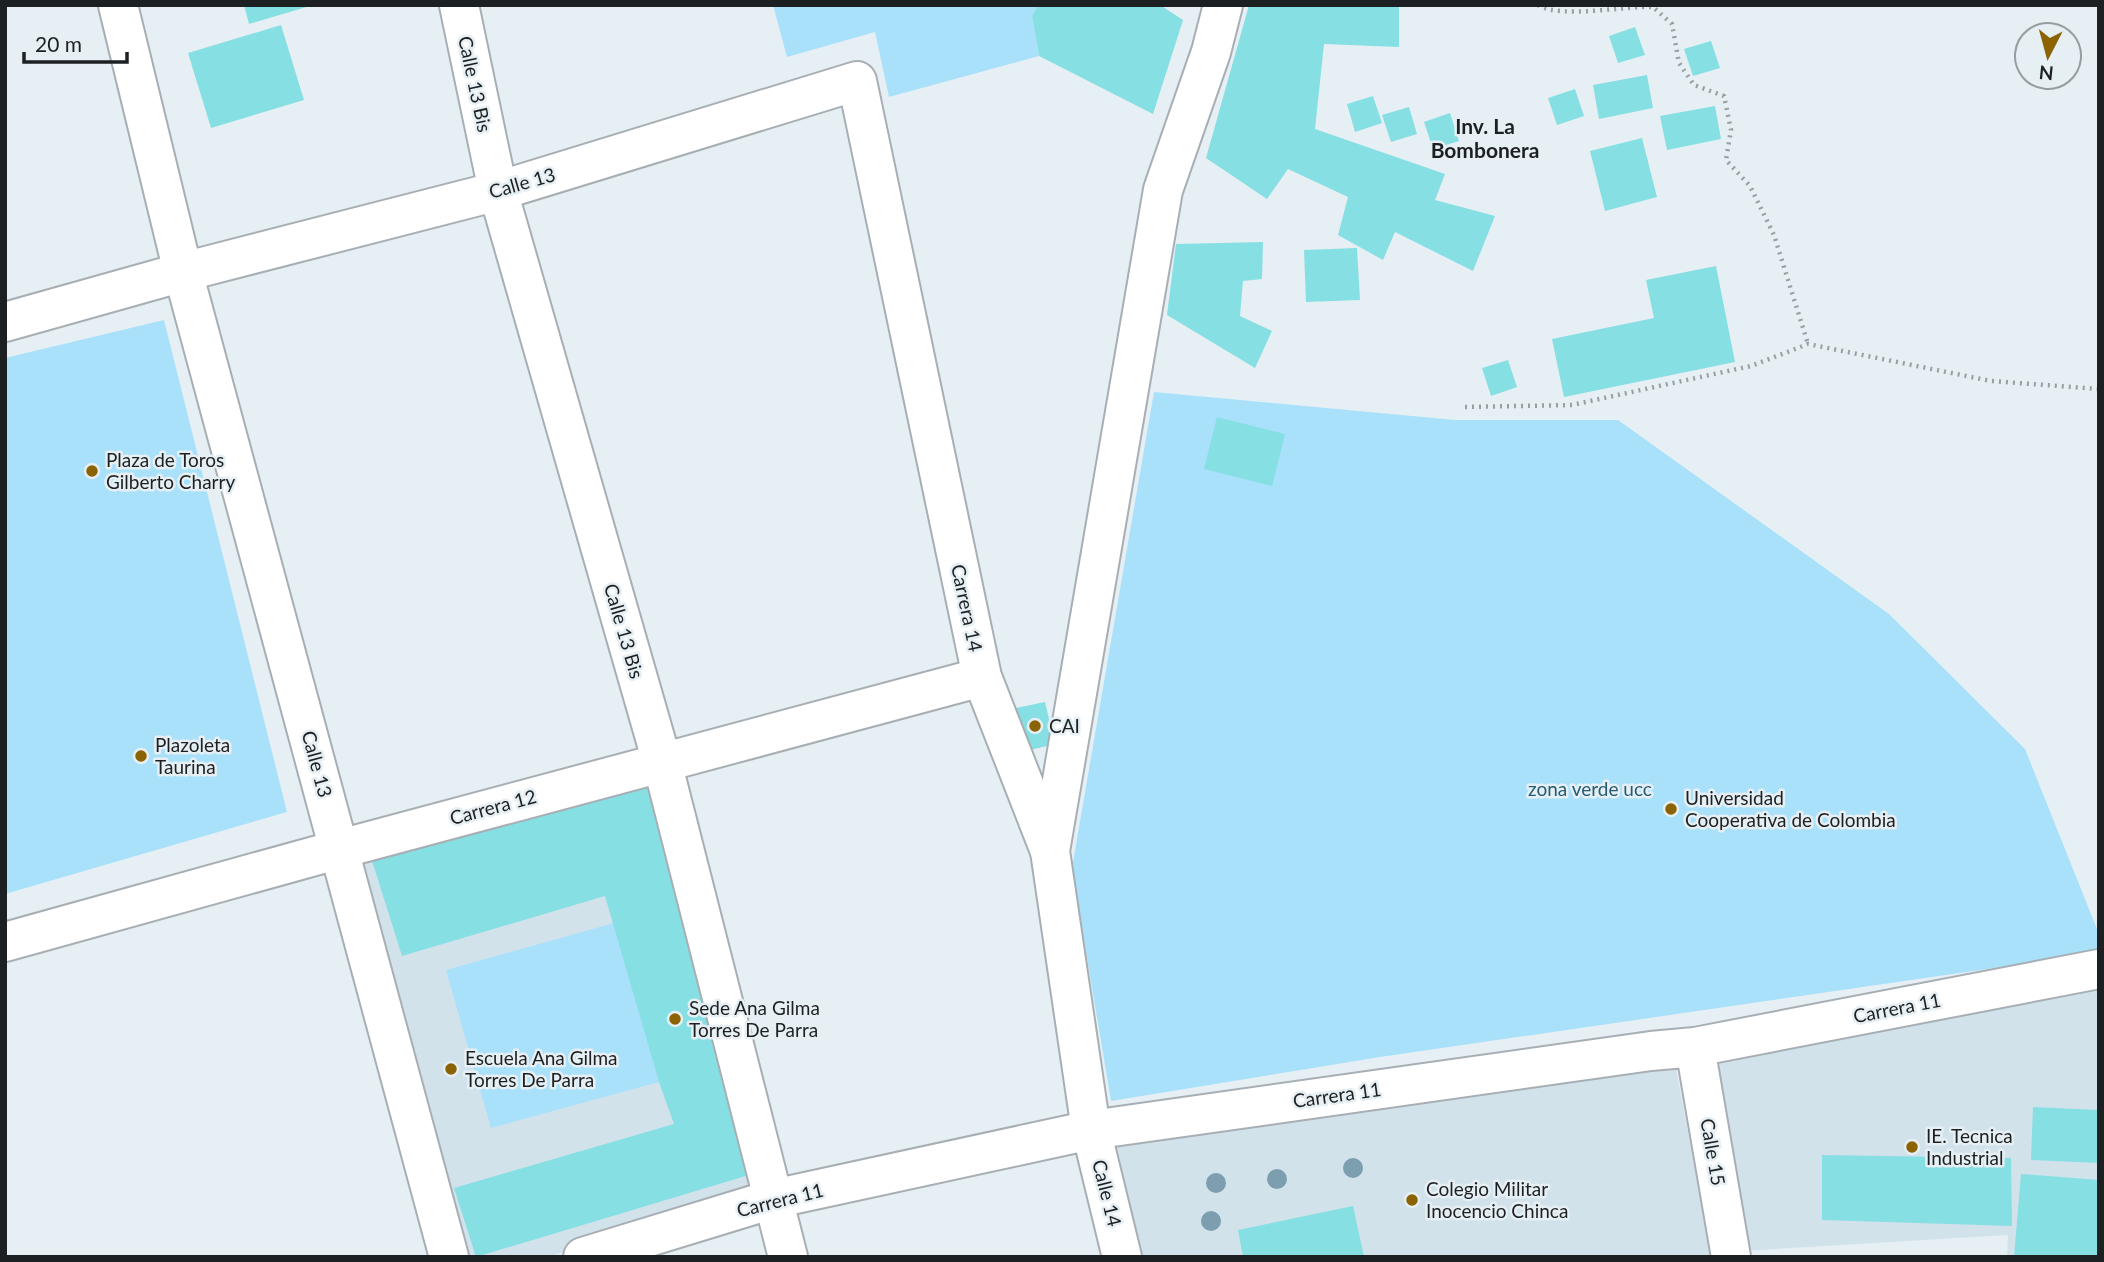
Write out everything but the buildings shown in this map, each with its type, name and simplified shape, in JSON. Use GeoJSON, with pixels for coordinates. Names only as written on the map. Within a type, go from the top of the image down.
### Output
{"type":"FeatureCollection","features":[{"type":"Feature","properties":{"kind":"street","name":"Calle 13"},"geometry":{"type":"LineString","coordinates":[[118,5],[183,272],[341,849],[449,1257]]}},
{"type":"Feature","properties":{"kind":"street","name":"Calle 13 Bis"},"geometry":{"type":"LineString","coordinates":[[459,5],[498,191],[662,762],[788,1257]]}},
{"type":"Feature","properties":{"kind":"street"},"geometry":{"type":"LineString","coordinates":[[1050,851],[1163,190],[1211,52],[1223,5]]}},
{"type":"Feature","properties":{"kind":"street","name":"Calle 13"},"geometry":{"type":"LineString","coordinates":[[5,322],[183,272],[498,191],[857,81]]}},
{"type":"Feature","properties":{"kind":"street","name":"Carrera 14"},"geometry":{"type":"LineString","coordinates":[[857,81],[982,677],[1050,851],[1091,1130]]}},
{"type":"Feature","properties":{"kind":"street","name":"Carrera 12"},"geometry":{"type":"LineString","coordinates":[[5,942],[982,677]]}},
{"type":"Feature","properties":{"kind":"street","name":"Carrera 11"},"geometry":{"type":"LineString","coordinates":[[583,1257],[773,1199],[1091,1130],[1695,1046],[2099,969]]}},
{"type":"Feature","properties":{"kind":"street","name":"Calle 15"},"geometry":{"type":"LineString","coordinates":[[1695,1046],[1731,1257]]}},
{"type":"Feature","properties":{"kind":"street","name":"Calle 14"},"geometry":{"type":"LineString","coordinates":[[1091,1130],[1122,1257]]}},
{"type":"Feature","properties":{"kind":"path"},"geometry":{"type":"LineString","coordinates":[[1538,5],[1546,11],[1567,13],[1627,6],[1653,7],[1672,24],[1679,63],[1694,85],[1724,96],[1731,130],[1726,160],[1750,187],[1774,235],[1808,344]]}},
{"type":"Feature","properties":{"kind":"path"},"geometry":{"type":"LineString","coordinates":[[1465,407],[1572,405],[1751,366],[1808,344],[1991,381],[2099,389]]}},
{"type":"Feature","properties":{"kind":"shaded area"},"geometry":{"type":"Polygon","coordinates":[[[655,772],[758,1191],[548,1257],[458,1257],[352,853],[655,772]]]}},
{"type":"Feature","properties":{"kind":"shaded area","name":"IE. Tecnica Industrial"},"geometry":{"type":"Polygon","coordinates":[[[2099,987],[2099,1257],[2007,1257],[2008,1235],[1742,1251],[1712,1058],[2099,987]]]}},
{"type":"Feature","properties":{"kind":"shaded area","name":"Colegio Militar Inocencio Chinca"},"geometry":{"type":"Polygon","coordinates":[[[1676,1069],[1712,1257],[1137,1257],[1110,1143],[1676,1069]]]}},
{"type":"Feature","properties":{"kind":"green space"},"geometry":{"type":"Polygon","coordinates":[[[773,5],[1038,5],[1032,16],[1039,56],[889,97],[875,32],[787,57],[773,5]]]}},
{"type":"Feature","properties":{"kind":"green space"},"geometry":{"type":"Polygon","coordinates":[[[164,320],[287,812],[5,894],[5,358],[164,320]]]}},
{"type":"Feature","properties":{"kind":"green space","name":"zona verde ucc"},"geometry":{"type":"Polygon","coordinates":[[[1154,392],[1455,420],[1618,420],[1889,614],[2025,749],[2099,934],[2099,950],[2015,965],[1380,1057],[1111,1101],[1072,868],[1154,392]]]}},
{"type":"Feature","properties":{"kind":"green space"},"geometry":{"type":"Polygon","coordinates":[[[614,923],[659,1082],[491,1128],[446,970],[614,923]]]}},
{"type":"Feature","properties":{"kind":"place","name":"Plaza de Toros Gilberto Charry"},"geometry":{"type":"Point","coordinates":[92,471]}},
{"type":"Feature","properties":{"kind":"place","name":"CAI"},"geometry":{"type":"Point","coordinates":[1035,726]}},
{"type":"Feature","properties":{"kind":"place","name":"Plazoleta Taurina"},"geometry":{"type":"Point","coordinates":[141,756]}},
{"type":"Feature","properties":{"kind":"place","name":"Universidad Cooperativa de Colombia"},"geometry":{"type":"Point","coordinates":[1671,809]}},
{"type":"Feature","properties":{"kind":"place","name":"Sede Ana Gilma Torres De Parra"},"geometry":{"type":"Point","coordinates":[675,1019]}},
{"type":"Feature","properties":{"kind":"place","name":"Escuela Ana Gilma Torres De Parra"},"geometry":{"type":"Point","coordinates":[451,1069]}},
{"type":"Feature","properties":{"kind":"place","name":"IE. Tecnica Industrial"},"geometry":{"type":"Point","coordinates":[1912,1147]}},
{"type":"Feature","properties":{"kind":"place","name":"Colegio Militar Inocencio Chinca"},"geometry":{"type":"Point","coordinates":[1412,1200]}},
{"type":"Feature","properties":{"kind":"district","name":"Inv. La Bombonera"},"geometry":{"type":"Point","coordinates":[1485,139]}}]}
